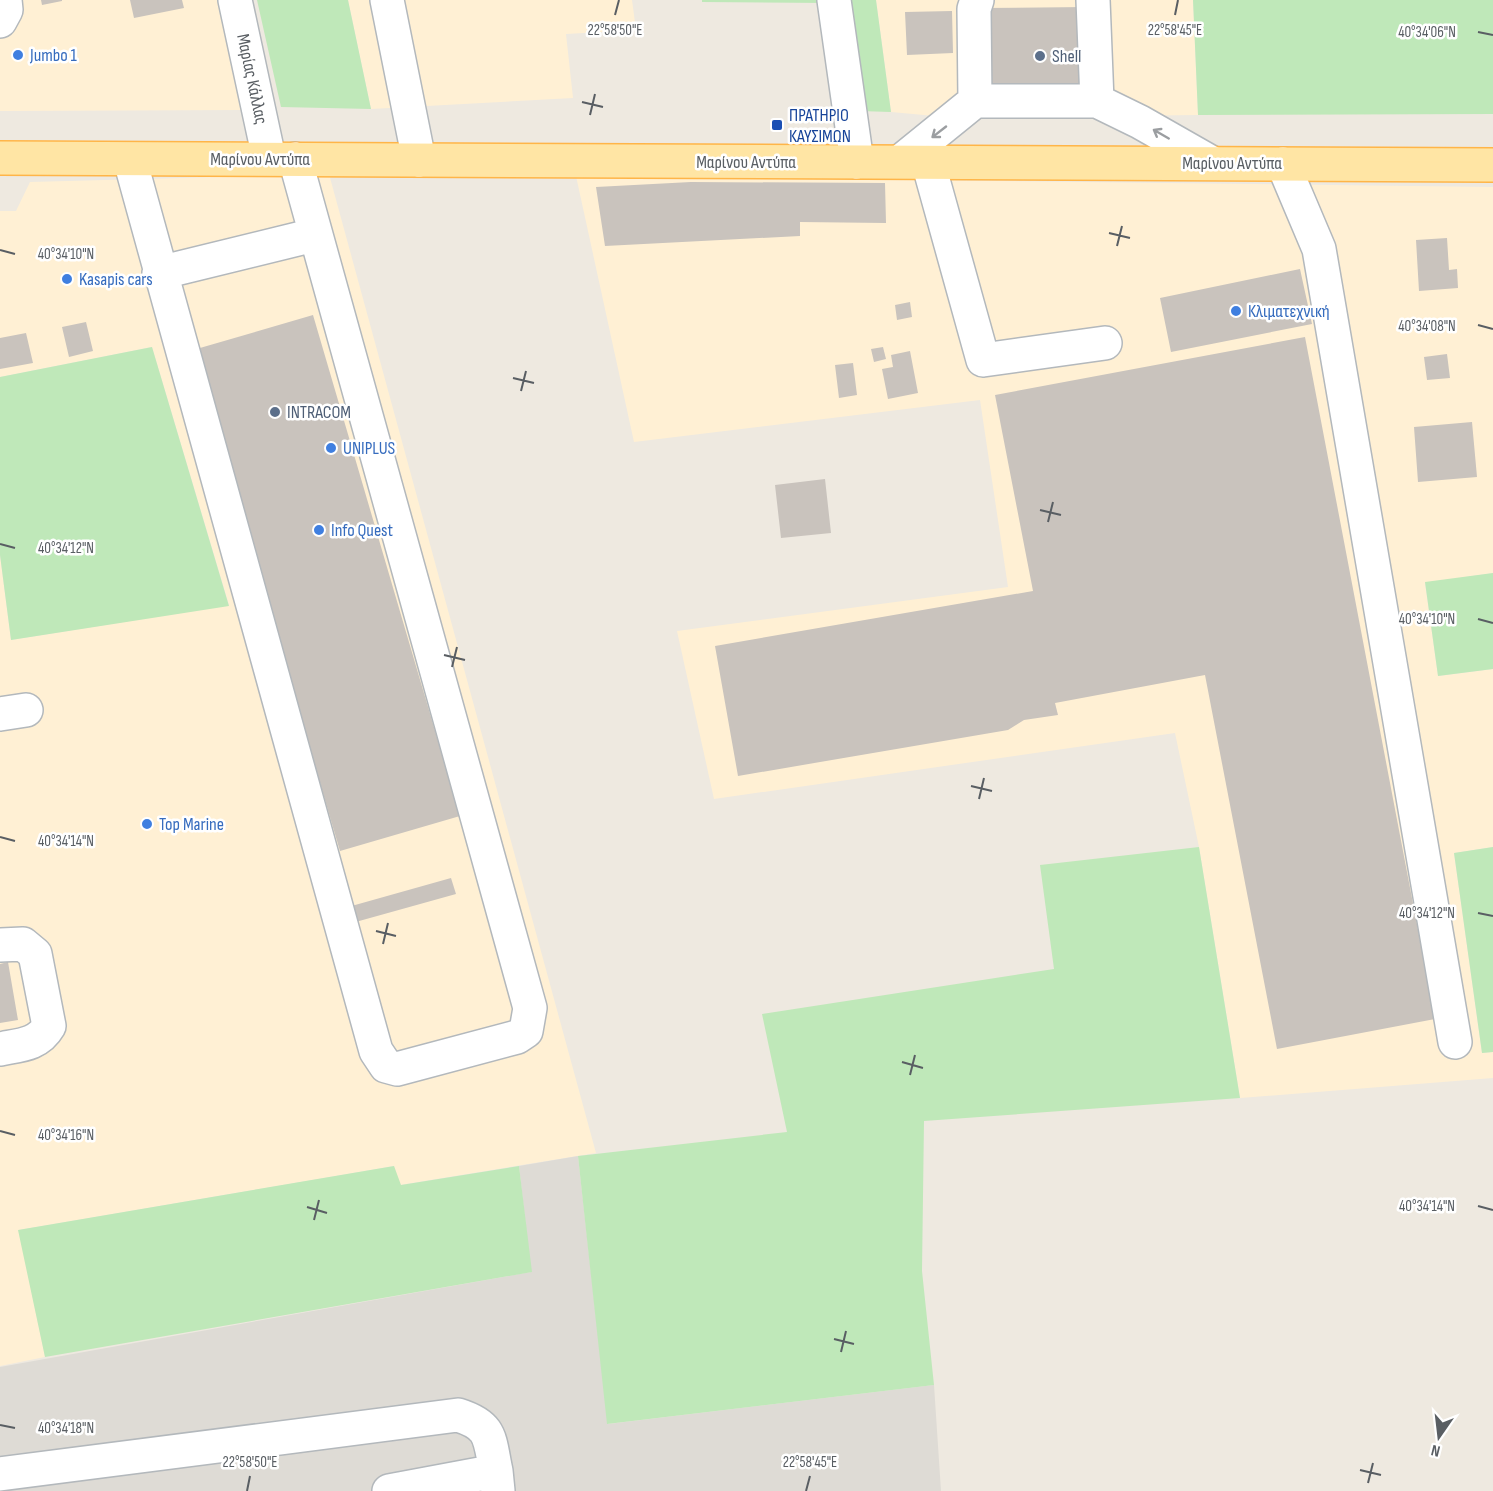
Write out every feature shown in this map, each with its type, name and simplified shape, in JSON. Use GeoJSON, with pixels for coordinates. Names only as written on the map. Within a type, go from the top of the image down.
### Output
{"type":"FeatureCollection","features":[{"type":"Feature","properties":{"kind":"main road","name":"Μαρίνου Αντύπα"},"geometry":{"type":"LineString","coordinates":[[1,161],[282,159],[1493,165]]}},
{"type":"Feature","properties":{"kind":"street"},"geometry":{"type":"LineString","coordinates":[[0,21],[6,10],[5,0]]}},
{"type":"Feature","properties":{"kind":"street","name":"Μαρίας Κάλλας"},"geometry":{"type":"LineString","coordinates":[[159,273],[380,1060],[386,1066],[396,1069],[517,1038],[526,1031],[530,1008],[314,236],[282,159],[235,0]]}},
{"type":"Feature","properties":{"kind":"street"},"geometry":{"type":"LineString","coordinates":[[387,0],[418,160]]}},
{"type":"Feature","properties":{"kind":"street"},"geometry":{"type":"LineString","coordinates":[[834,0],[857,162]]}},
{"type":"Feature","properties":{"kind":"street"},"geometry":{"type":"LineString","coordinates":[[975,101],[974,9],[977,0]]}},
{"type":"Feature","properties":{"kind":"street"},"geometry":{"type":"LineString","coordinates":[[1093,0],[1097,102]]}},
{"type":"Feature","properties":{"kind":"street"},"geometry":{"type":"LineString","coordinates":[[1105,343],[983,360],[914,162],[975,101],[1097,102],[1140,122],[1212,163]]}},
{"type":"Feature","properties":{"kind":"street"},"geometry":{"type":"LineString","coordinates":[[130,160],[159,273],[314,236]]}},
{"type":"Feature","properties":{"kind":"street"},"geometry":{"type":"LineString","coordinates":[[1283,164],[1319,249],[1455,1042]]}},
{"type":"Feature","properties":{"kind":"street"},"geometry":{"type":"LineString","coordinates":[[0,945],[23,944],[35,954],[49,1026],[42,1037],[27,1044],[0,1049]]}},
{"type":"Feature","properties":{"kind":"street"},"geometry":{"type":"LineString","coordinates":[[0,1474],[458,1415],[478,1421],[488,1434],[497,1481],[389,1491]]}},
{"type":"Feature","properties":{"kind":"shaded area"},"geometry":{"type":"Polygon","coordinates":[[[0,0],[218,0],[244,110],[0,111],[0,0]]]}},
{"type":"Feature","properties":{"kind":"shaded area"},"geometry":{"type":"Polygon","coordinates":[[[348,0],[632,0],[636,30],[566,34],[573,98],[371,109],[348,0]]]}},
{"type":"Feature","properties":{"kind":"shaded area","name":"Shell"},"geometry":{"type":"Polygon","coordinates":[[[876,0],[1193,0],[1198,115],[957,118],[891,112],[876,0]]]}},
{"type":"Feature","properties":{"kind":"shaded area"},"geometry":{"type":"Polygon","coordinates":[[[329,174],[596,1153],[400,1185],[394,1166],[19,1230],[45,1357],[0,1366],[0,555],[11,640],[229,605],[152,347],[0,377],[0,211],[16,211],[30,182],[329,174]]]}},
{"type":"Feature","properties":{"kind":"shaded area"},"geometry":{"type":"Polygon","coordinates":[[[576,176],[1493,187],[1493,573],[1425,583],[1438,676],[1493,669],[1493,847],[1454,853],[1482,1053],[1493,1052],[1493,1078],[1240,1098],[1199,847],[1175,733],[714,799],[677,631],[1008,587],[980,400],[634,442],[576,176]]]}},
{"type":"Feature","properties":{"kind":"shaded area"},"geometry":{"type":"Polygon","coordinates":[[[578,1156],[608,1424],[934,1385],[941,1491],[0,1491],[0,1367],[531,1272],[519,1166],[578,1156]]]}},
{"type":"Feature","properties":{"kind":"green space"},"geometry":{"type":"Polygon","coordinates":[[[257,0],[348,0],[371,109],[281,107],[257,0]]]}},
{"type":"Feature","properties":{"kind":"green space"},"geometry":{"type":"Polygon","coordinates":[[[702,0],[827,0],[828,3],[702,2],[702,0]]]}},
{"type":"Feature","properties":{"kind":"green space"},"geometry":{"type":"Polygon","coordinates":[[[844,0],[876,0],[891,112],[859,111],[844,0]]]}},
{"type":"Feature","properties":{"kind":"green space"},"geometry":{"type":"Polygon","coordinates":[[[1193,0],[1493,0],[1493,114],[1198,115],[1193,0]]]}},
{"type":"Feature","properties":{"kind":"green space"},"geometry":{"type":"Polygon","coordinates":[[[152,347],[229,606],[11,640],[0,555],[0,377],[152,347]]]}},
{"type":"Feature","properties":{"kind":"green space"},"geometry":{"type":"Polygon","coordinates":[[[1493,573],[1493,669],[1438,676],[1425,582],[1493,573]]]}},
{"type":"Feature","properties":{"kind":"green space"},"geometry":{"type":"Polygon","coordinates":[[[1199,847],[1240,1098],[924,1121],[922,1271],[934,1385],[607,1424],[578,1156],[787,1132],[762,1014],[1054,969],[1040,865],[1199,847]]]}},
{"type":"Feature","properties":{"kind":"green space"},"geometry":{"type":"Polygon","coordinates":[[[1493,847],[1493,1052],[1482,1053],[1454,853],[1493,847]]]}},
{"type":"Feature","properties":{"kind":"green space"},"geometry":{"type":"Polygon","coordinates":[[[394,1166],[401,1185],[519,1166],[532,1272],[45,1357],[18,1230],[394,1166]]]}},
{"type":"Feature","properties":{"kind":"building"},"geometry":{"type":"Polygon","coordinates":[[[41,0],[62,0],[62,1],[42,5],[41,0]]]}},
{"type":"Feature","properties":{"kind":"building"},"geometry":{"type":"Polygon","coordinates":[[[130,0],[182,0],[184,8],[134,18],[130,0]]]}},
{"type":"Feature","properties":{"kind":"building"},"geometry":{"type":"Polygon","coordinates":[[[1087,7],[1088,83],[982,84],[981,8],[1087,7]]]}},
{"type":"Feature","properties":{"kind":"building"},"geometry":{"type":"Polygon","coordinates":[[[952,11],[953,53],[907,55],[905,12],[952,11]]]}},
{"type":"Feature","properties":{"kind":"building"},"geometry":{"type":"Polygon","coordinates":[[[691,182],[885,183],[886,223],[800,222],[800,236],[605,246],[596,187],[691,182]]]}},
{"type":"Feature","properties":{"kind":"building"},"geometry":{"type":"Polygon","coordinates":[[[1447,238],[1449,270],[1457,269],[1458,288],[1419,291],[1416,240],[1447,238]]]}},
{"type":"Feature","properties":{"kind":"building","name":"Κλιματεχνική"},"geometry":{"type":"Polygon","coordinates":[[[1300,269],[1312,324],[1171,352],[1160,298],[1300,269]]]}},
{"type":"Feature","properties":{"kind":"building"},"geometry":{"type":"Polygon","coordinates":[[[910,302],[912,317],[897,320],[895,305],[910,302]]]}},
{"type":"Feature","properties":{"kind":"building"},"geometry":{"type":"Polygon","coordinates":[[[313,315],[460,816],[340,851],[193,350],[313,315]]]}},
{"type":"Feature","properties":{"kind":"building"},"geometry":{"type":"Polygon","coordinates":[[[86,322],[93,351],[69,357],[62,327],[86,322]]]}},
{"type":"Feature","properties":{"kind":"building"},"geometry":{"type":"Polygon","coordinates":[[[26,333],[33,363],[0,369],[0,338],[26,333]]]}},
{"type":"Feature","properties":{"kind":"building"},"geometry":{"type":"Polygon","coordinates":[[[1305,337],[1435,1019],[1277,1049],[1205,675],[1055,703],[1058,715],[1024,720],[1008,730],[738,776],[715,646],[1033,591],[995,395],[1305,337]]]}},
{"type":"Feature","properties":{"kind":"building"},"geometry":{"type":"Polygon","coordinates":[[[883,347],[886,359],[874,362],[871,349],[883,347]]]}},
{"type":"Feature","properties":{"kind":"building"},"geometry":{"type":"Polygon","coordinates":[[[910,351],[918,393],[888,399],[882,369],[893,367],[891,355],[910,351]]]}},
{"type":"Feature","properties":{"kind":"building"},"geometry":{"type":"Polygon","coordinates":[[[1447,354],[1450,378],[1427,380],[1424,357],[1447,354]]]}},
{"type":"Feature","properties":{"kind":"building"},"geometry":{"type":"Polygon","coordinates":[[[853,363],[857,395],[839,398],[835,365],[853,363]]]}},
{"type":"Feature","properties":{"kind":"building"},"geometry":{"type":"Polygon","coordinates":[[[1472,422],[1477,477],[1418,482],[1414,427],[1472,422]]]}},
{"type":"Feature","properties":{"kind":"building"},"geometry":{"type":"Polygon","coordinates":[[[825,479],[831,533],[781,538],[775,485],[825,479]]]}},
{"type":"Feature","properties":{"kind":"building"},"geometry":{"type":"Polygon","coordinates":[[[451,878],[456,894],[352,923],[348,907],[451,878]]]}},
{"type":"Feature","properties":{"kind":"building"},"geometry":{"type":"Polygon","coordinates":[[[8,962],[18,1020],[0,1023],[0,964],[8,962]]]}},
{"type":"Feature","properties":{"kind":"place","name":"Jumbo 1"},"geometry":{"type":"Point","coordinates":[18,55]}},
{"type":"Feature","properties":{"kind":"place","name":"Shell"},"geometry":{"type":"Point","coordinates":[1040,56]}},
{"type":"Feature","properties":{"kind":"place","name":"ΠΡΑΤΗΡΙΟ ΚΑΥΣΙΜΩΝ"},"geometry":{"type":"Point","coordinates":[777,125]}},
{"type":"Feature","properties":{"kind":"place","name":"Kasapis cars"},"geometry":{"type":"Point","coordinates":[67,279]}},
{"type":"Feature","properties":{"kind":"place","name":"Κλιματεχνική"},"geometry":{"type":"Point","coordinates":[1236,311]}},
{"type":"Feature","properties":{"kind":"place","name":"INTRACOM"},"geometry":{"type":"Point","coordinates":[275,412]}},
{"type":"Feature","properties":{"kind":"place","name":"UNIPLUS"},"geometry":{"type":"Point","coordinates":[331,448]}},
{"type":"Feature","properties":{"kind":"place","name":"Info Quest"},"geometry":{"type":"Point","coordinates":[319,530]}},
{"type":"Feature","properties":{"kind":"place","name":"Top Marine"},"geometry":{"type":"Point","coordinates":[147,824]}}]}
